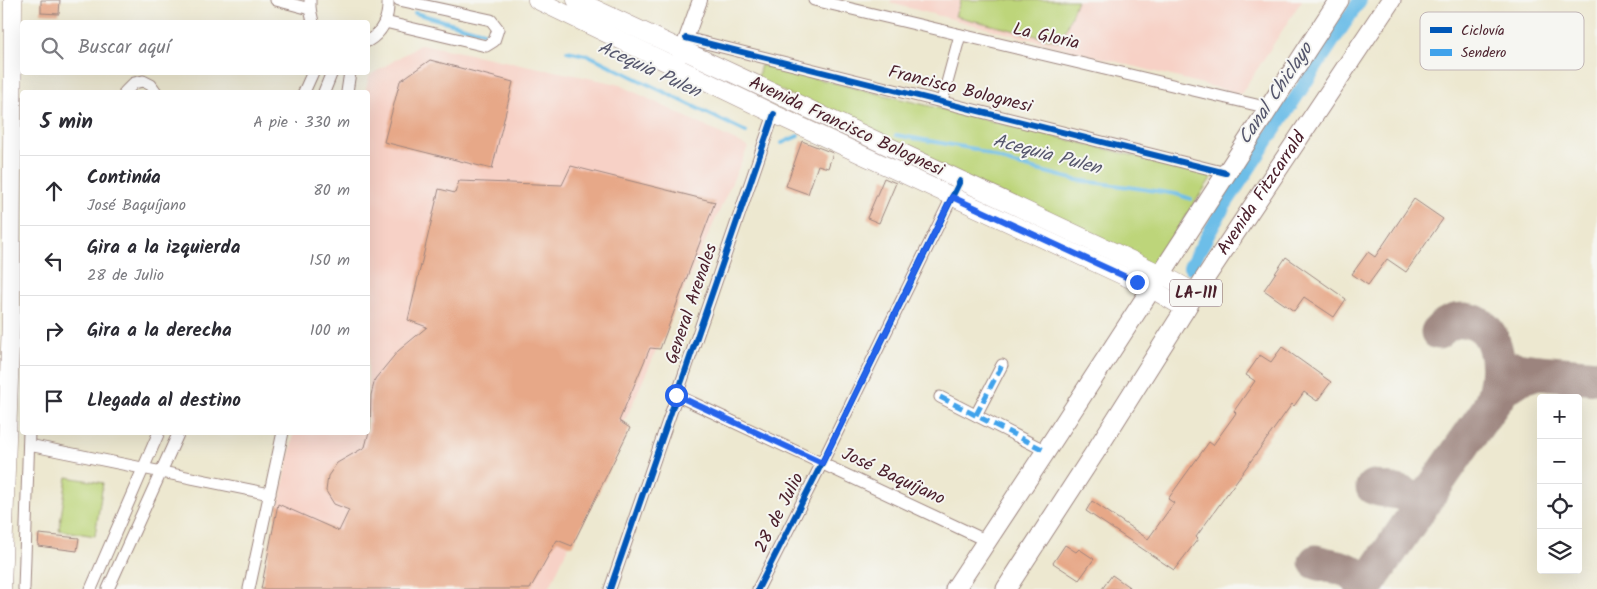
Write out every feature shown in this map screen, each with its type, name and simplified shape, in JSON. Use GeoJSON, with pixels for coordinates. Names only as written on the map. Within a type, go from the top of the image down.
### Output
{"type":"FeatureCollection","features":[{"type":"Feature","properties":{"kind":"highway","name":"LA-111"},"geometry":{"type":"LineString","coordinates":[[955,589],[1339,0]]}},
{"type":"Feature","properties":{"kind":"highway","name":"Avenida Fitzcarrald"},"geometry":{"type":"LineString","coordinates":[[1006,589],[1196,293],[1392,0]]}},
{"type":"Feature","properties":{"kind":"main road"},"geometry":{"type":"LineString","coordinates":[[2,589],[15,408],[17,319],[13,0]]}},
{"type":"Feature","properties":{"kind":"main road","name":"Avenida Francisco Bolognesi"},"geometry":{"type":"LineString","coordinates":[[537,0],[681,51],[774,114],[952,197],[1156,282],[1196,293]]}},
{"type":"Feature","properties":{"kind":"main road","name":"Avenida Francisco Bolognesi"},"geometry":{"type":"LineString","coordinates":[[576,0],[960,181],[1156,282],[1186,309]]}},
{"type":"Feature","properties":{"kind":"street"},"geometry":{"type":"LineString","coordinates":[[276,0],[310,4],[313,20]]}},
{"type":"Feature","properties":{"kind":"street"},"geometry":{"type":"LineString","coordinates":[[370,39],[380,31],[385,22],[388,0]]}},
{"type":"Feature","properties":{"kind":"street"},"geometry":{"type":"LineString","coordinates":[[385,22],[486,46],[494,41],[498,29],[491,20],[400,0]]}},
{"type":"Feature","properties":{"kind":"street"},"geometry":{"type":"LineString","coordinates":[[681,51],[700,0]]}},
{"type":"Feature","properties":{"kind":"street","name":"La Gloria"},"geometry":{"type":"LineString","coordinates":[[814,0],[1269,108]]}},
{"type":"Feature","properties":{"kind":"street"},"geometry":{"type":"LineString","coordinates":[[942,100],[960,35]]}},
{"type":"Feature","properties":{"kind":"street","name":"Francisco Bolognesi"},"geometry":{"type":"LineString","coordinates":[[681,51],[942,100],[1226,173]]}},
{"type":"Feature","properties":{"kind":"street"},"geometry":{"type":"LineString","coordinates":[[305,90],[312,75]]}},
{"type":"Feature","properties":{"kind":"street"},"geometry":{"type":"LineString","coordinates":[[325,90],[331,75]]}},
{"type":"Feature","properties":{"kind":"street"},"geometry":{"type":"LineString","coordinates":[[347,90],[350,75]]}},
{"type":"Feature","properties":{"kind":"street"},"geometry":{"type":"LineString","coordinates":[[127,90],[134,83],[143,81],[151,85],[155,90]]}},
{"type":"Feature","properties":{"kind":"street","name":"General Arenales"},"geometry":{"type":"LineString","coordinates":[[610,589],[774,114]]}},
{"type":"Feature","properties":{"kind":"street","name":"28 de Julio"},"geometry":{"type":"LineString","coordinates":[[758,589],[960,181]]}},
{"type":"Feature","properties":{"kind":"street"},"geometry":{"type":"LineString","coordinates":[[976,416],[1002,365]]}},
{"type":"Feature","properties":{"kind":"street","name":"José Baquíjano"},"geometry":{"type":"LineString","coordinates":[[676,395],[986,541]]}},
{"type":"Feature","properties":{"kind":"street"},"geometry":{"type":"LineString","coordinates":[[940,397],[1046,452]]}},
{"type":"Feature","properties":{"kind":"street"},"geometry":{"type":"LineString","coordinates":[[24,589],[29,435]]}},
{"type":"Feature","properties":{"kind":"street"},"geometry":{"type":"LineString","coordinates":[[91,589],[158,435]]}},
{"type":"Feature","properties":{"kind":"street"},"geometry":{"type":"LineString","coordinates":[[108,589],[178,435]]}},
{"type":"Feature","properties":{"kind":"street"},"geometry":{"type":"LineString","coordinates":[[249,589],[282,435]]}},
{"type":"Feature","properties":{"kind":"street"},"geometry":{"type":"LineString","coordinates":[[29,445],[270,494]]}},
{"type":"Feature","properties":{"kind":"shaded area"},"geometry":{"type":"Polygon","coordinates":[[[892,0],[1302,0],[1241,94],[890,3],[892,0]]]}},
{"type":"Feature","properties":{"kind":"shaded area"},"geometry":{"type":"Polygon","coordinates":[[[421,44],[618,84],[748,147],[549,589],[261,589],[294,435],[370,435],[370,90],[366,90],[369,76],[421,44]]]}},
{"type":"Feature","properties":{"kind":"green space"},"geometry":{"type":"Polygon","coordinates":[[[961,0],[1077,0],[1061,42],[955,16],[961,0]]]}},
{"type":"Feature","properties":{"kind":"green space"},"geometry":{"type":"Polygon","coordinates":[[[761,65],[1213,175],[1153,266],[757,79],[761,65]]]}},
{"type":"Feature","properties":{"kind":"green space"},"geometry":{"type":"Polygon","coordinates":[[[67,477],[103,483],[95,536],[59,530],[67,477]]]}},
{"type":"Feature","properties":{"kind":"building"},"geometry":{"type":"Polygon","coordinates":[[[41,0],[60,0],[59,14],[41,13],[41,0]]]}},
{"type":"Feature","properties":{"kind":"building"},"geometry":{"type":"Polygon","coordinates":[[[430,60],[513,82],[492,169],[384,142],[400,81],[430,60]]]}},
{"type":"Feature","properties":{"kind":"building"},"geometry":{"type":"Polygon","coordinates":[[[802,141],[833,153],[828,168],[818,165],[808,194],[786,186],[802,141]]]}},
{"type":"Feature","properties":{"kind":"building"},"geometry":{"type":"Polygon","coordinates":[[[571,166],[715,202],[660,349],[650,348],[619,421],[630,428],[572,546],[557,540],[530,589],[261,589],[278,504],[339,531],[349,510],[334,504],[326,491],[328,476],[337,463],[365,447],[368,435],[370,435],[371,395],[375,379],[398,351],[427,327],[408,320],[439,189],[455,193],[459,181],[562,185],[571,166]]]}},
{"type":"Feature","properties":{"kind":"building"},"geometry":{"type":"Polygon","coordinates":[[[884,178],[896,183],[879,223],[867,218],[884,178]]]}},
{"type":"Feature","properties":{"kind":"building"},"geometry":{"type":"Polygon","coordinates":[[[1414,199],[1443,219],[1406,272],[1387,259],[1368,285],[1352,274],[1368,252],[1375,257],[1414,199]]]}},
{"type":"Feature","properties":{"kind":"building"},"geometry":{"type":"Polygon","coordinates":[[[1286,257],[1346,299],[1334,317],[1304,297],[1294,311],[1264,290],[1286,257]]]}},
{"type":"Feature","properties":{"kind":"building"},"geometry":{"type":"Polygon","coordinates":[[[1282,347],[1331,382],[1317,401],[1304,392],[1294,406],[1292,404],[1196,537],[1198,539],[1174,570],[1086,511],[1092,501],[1148,539],[1174,503],[1168,499],[1209,442],[1213,445],[1236,413],[1234,411],[1255,381],[1246,375],[1260,355],[1271,362],[1282,347]]]}},
{"type":"Feature","properties":{"kind":"building"},"geometry":{"type":"Polygon","coordinates":[[[39,534],[79,538],[77,551],[38,546],[39,534]]]}},
{"type":"Feature","properties":{"kind":"building"},"geometry":{"type":"Polygon","coordinates":[[[1065,545],[1076,552],[1079,549],[1094,559],[1079,580],[1053,563],[1065,545]]]}},
{"type":"Feature","properties":{"kind":"building"},"geometry":{"type":"Polygon","coordinates":[[[1112,575],[1132,589],[1102,589],[1112,575]]]}},
{"type":"Feature","properties":{"kind":"waterway","name":"Canal Chiclayo"},"geometry":{"type":"LineString","coordinates":[[1190,267],[1223,208],[1360,0]]}},
{"type":"Feature","properties":{"kind":"waterway","name":"Acequia Pulen"},"geometry":{"type":"LineString","coordinates":[[415,13],[486,33]]}},
{"type":"Feature","properties":{"kind":"waterway","name":"Acequia Pulen"},"geometry":{"type":"LineString","coordinates":[[567,51],[590,56],[746,132]]}},
{"type":"Feature","properties":{"kind":"waterway","name":"Acequia Pulen"},"geometry":{"type":"LineString","coordinates":[[896,135],[975,149],[1010,163],[1076,180],[1176,194],[1191,199]]}},
{"type":"Feature","properties":{"kind":"waterway","name":"Acequia Pulen"},"geometry":{"type":"LineString","coordinates":[[782,143],[798,136]]}},
{"type":"Feature","properties":{"kind":"waterway","name":"Acequia Pulen"},"geometry":{"type":"LineString","coordinates":[[1217,206],[1223,208]]}},
{"type":"Feature","properties":{"kind":"taxiway"},"geometry":{"type":"LineString","coordinates":[[1438,332],[1450,323],[1465,320],[1476,323],[1484,328],[1491,337],[1497,358],[1497,380],[1489,408]]}},
{"type":"Feature","properties":{"kind":"taxiway"},"geometry":{"type":"LineString","coordinates":[[1516,369],[1597,377]]}},
{"type":"Feature","properties":{"kind":"taxiway"},"geometry":{"type":"LineString","coordinates":[[1364,589],[1503,389],[1520,378],[1538,372]]}},
{"type":"Feature","properties":{"kind":"taxiway"},"geometry":{"type":"LineString","coordinates":[[1373,487],[1405,495],[1414,505],[1416,514]]}},
{"type":"Feature","properties":{"kind":"taxiway"},"geometry":{"type":"LineString","coordinates":[[1316,562],[1351,572],[1361,581],[1363,589]]}},
{"type":"Feature","properties":{"kind":"marked path"},"geometry":{"type":"LineString","coordinates":[[976,415],[1002,365]]}},
{"type":"Feature","properties":{"kind":"marked path"},"geometry":{"type":"LineString","coordinates":[[940,397],[1046,451]]}},
{"type":"Feature","properties":{"kind":"cycle path"},"geometry":{"type":"LineString","coordinates":[[686,38],[1226,173]]}},
{"type":"Feature","properties":{"kind":"cycle path"},"geometry":{"type":"LineString","coordinates":[[610,589],[774,114]]}},
{"type":"Feature","properties":{"kind":"cycle path"},"geometry":{"type":"LineString","coordinates":[[758,589],[960,181]]}},
{"type":"Feature","properties":{"kind":"route"},"geometry":{"type":"LineString","coordinates":[[676,395],[822,463],[952,197],[1137,282]]}}]}
